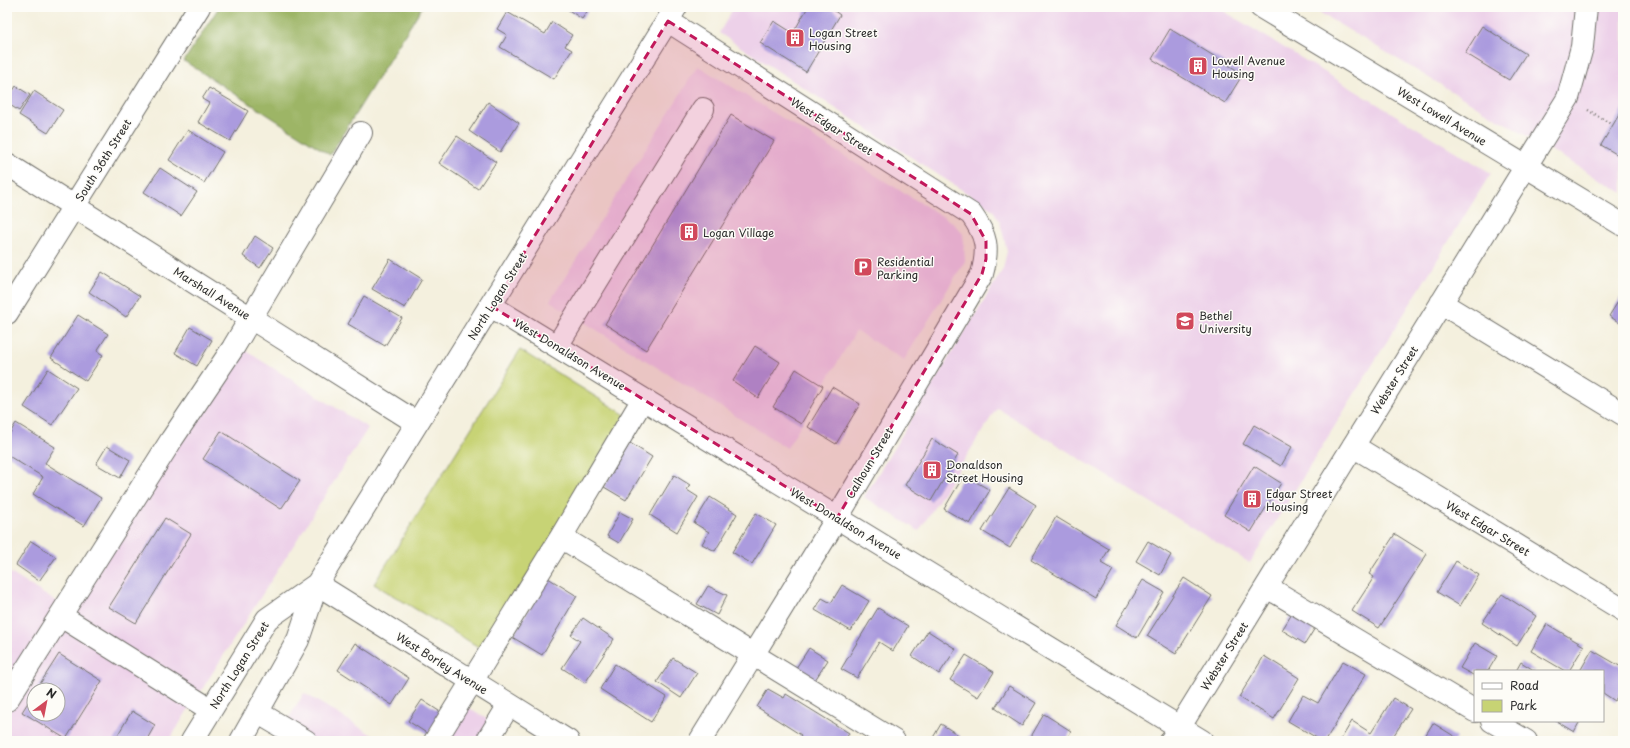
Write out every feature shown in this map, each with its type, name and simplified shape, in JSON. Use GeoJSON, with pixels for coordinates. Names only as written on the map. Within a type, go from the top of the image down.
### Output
{"type":"FeatureCollection","features":[{"type":"Feature","properties":{"kind":"street","name":"South 36th Street"},"geometry":{"type":"LineString","coordinates":[[7,314],[199,7]]}},
{"type":"Feature","properties":{"kind":"street","name":"West Lowell Avenue"},"geometry":{"type":"LineString","coordinates":[[1261,7],[1623,225]]}},
{"type":"Feature","properties":{"kind":"street","name":"Webster Street"},"geometry":{"type":"LineString","coordinates":[[1176,734],[1569,96],[1582,47],[1586,7]]}},
{"type":"Feature","properties":{"kind":"street","name":"West Edgar Street"},"geometry":{"type":"LineString","coordinates":[[672,14],[971,214],[979,225],[986,241]]}},
{"type":"Feature","properties":{"kind":"street","name":"North Logan Street"},"geometry":{"type":"LineString","coordinates":[[241,741],[298,640],[317,584],[672,14]]}},
{"type":"Feature","properties":{"kind":"street"},"geometry":{"type":"LineString","coordinates":[[557,346],[703,109]]}},
{"type":"Feature","properties":{"kind":"street"},"geometry":{"type":"LineString","coordinates":[[7,700],[172,438],[251,318],[361,133]]}},
{"type":"Feature","properties":{"kind":"street","name":"Marshall Avenue"},"geometry":{"type":"LineString","coordinates":[[7,164],[417,424]]}},
{"type":"Feature","properties":{"kind":"street","name":"Calhoun Street"},"geometry":{"type":"LineString","coordinates":[[700,741],[837,518],[982,274],[986,259],[986,241]]}},
{"type":"Feature","properties":{"kind":"street"},"geometry":{"type":"LineString","coordinates":[[1441,303],[1623,414]]}},
{"type":"Feature","properties":{"kind":"street","name":"West Donaldson Avenue"},"geometry":{"type":"LineString","coordinates":[[491,306],[837,518],[1176,734],[1202,741]]}},
{"type":"Feature","properties":{"kind":"street"},"geometry":{"type":"LineString","coordinates":[[435,741],[561,537],[643,399]]}},
{"type":"Feature","properties":{"kind":"street","name":"West Edgar Street"},"geometry":{"type":"LineString","coordinates":[[1353,446],[1623,610]]}},
{"type":"Feature","properties":{"kind":"street"},"geometry":{"type":"LineString","coordinates":[[561,537],[894,741]]}},
{"type":"Feature","properties":{"kind":"street","name":"North Logan Street"},"geometry":{"type":"LineString","coordinates":[[192,741],[267,619],[317,584]]}},
{"type":"Feature","properties":{"kind":"street","name":"West Borley Avenue"},"geometry":{"type":"LineString","coordinates":[[317,584],[568,741]]}},
{"type":"Feature","properties":{"kind":"street"},"geometry":{"type":"LineString","coordinates":[[1267,587],[1474,710]]}},
{"type":"Feature","properties":{"kind":"street"},"geometry":{"type":"LineString","coordinates":[[61,616],[211,710]]}},
{"type":"Feature","properties":{"kind":"street"},"geometry":{"type":"LineString","coordinates":[[486,741],[509,705]]}},
{"type":"Feature","properties":{"kind":"street"},"geometry":{"type":"LineString","coordinates":[[257,712],[306,741]]}},
{"type":"Feature","properties":{"kind":"street"},"geometry":{"type":"LineString","coordinates":[[1494,722],[1526,741]]}},
{"type":"Feature","properties":{"kind":"highlighted area"},"geometry":{"type":"Polygon","coordinates":[[[668,21],[971,214],[986,241],[986,259],[982,274],[837,518],[491,306],[668,21]]]}},
{"type":"Feature","properties":{"kind":"shaded area","name":"Bethel University"},"geometry":{"type":"Polygon","coordinates":[[[734,7],[1217,7],[1491,173],[1250,563],[997,408],[919,531],[864,497],[1003,269],[1007,251],[1000,222],[993,210],[719,33],[734,7]]]}},
{"type":"Feature","properties":{"kind":"shaded area"},"geometry":{"type":"Polygon","coordinates":[[[1310,7],[1623,7],[1623,193],[1310,7]]]}},
{"type":"Feature","properties":{"kind":"shaded area"},"geometry":{"type":"Polygon","coordinates":[[[698,66],[953,223],[963,234],[965,261],[904,360],[856,331],[787,448],[550,301],[698,66]]]}},
{"type":"Feature","properties":{"kind":"shaded area"},"geometry":{"type":"Polygon","coordinates":[[[240,347],[368,428],[199,694],[72,612],[240,347]]]}},
{"type":"Feature","properties":{"kind":"shaded area"},"geometry":{"type":"Polygon","coordinates":[[[7,571],[60,604],[7,685],[7,571]]]}},
{"type":"Feature","properties":{"kind":"shaded area"},"geometry":{"type":"Polygon","coordinates":[[[65,623],[192,703],[169,741],[7,741],[7,713],[26,684],[26,722],[66,722],[66,682],[27,682],[65,623]]]}},
{"type":"Feature","properties":{"kind":"shaded area"},"geometry":{"type":"Polygon","coordinates":[[[304,693],[382,741],[275,741],[304,693]]]}},
{"type":"Feature","properties":{"kind":"shaded area"},"geometry":{"type":"Polygon","coordinates":[[[452,697],[504,730],[498,741],[424,741],[452,697]]]}},
{"type":"Feature","properties":{"kind":"green space"},"geometry":{"type":"Polygon","coordinates":[[[219,7],[422,7],[330,155],[184,61],[219,7]]]}},
{"type":"Feature","properties":{"kind":"green space"},"geometry":{"type":"Polygon","coordinates":[[[520,350],[627,416],[482,649],[374,584],[520,350]]]}},
{"type":"Feature","properties":{"kind":"building"},"geometry":{"type":"Polygon","coordinates":[[[564,7],[590,7],[582,19],[564,7]]]}},
{"type":"Feature","properties":{"kind":"building","name":"Logan Street Housing"},"geometry":{"type":"Polygon","coordinates":[[[808,7],[829,7],[840,15],[806,72],[760,43],[774,21],[793,33],[808,7]]]}},
{"type":"Feature","properties":{"kind":"building"},"geometry":{"type":"Polygon","coordinates":[[[507,12],[545,34],[552,22],[572,35],[565,46],[572,50],[554,79],[500,47],[507,35],[497,29],[507,12]]]}},
{"type":"Feature","properties":{"kind":"building"},"geometry":{"type":"Polygon","coordinates":[[[1482,26],[1526,54],[1509,80],[1465,53],[1482,26]]]}},
{"type":"Feature","properties":{"kind":"building","name":"Lowell Avenue Housing"},"geometry":{"type":"Polygon","coordinates":[[[1170,29],[1243,74],[1225,103],[1152,59],[1170,29]]]}},
{"type":"Feature","properties":{"kind":"building"},"geometry":{"type":"Polygon","coordinates":[[[16,86],[30,95],[19,111],[7,103],[7,100],[16,86]]]}},
{"type":"Feature","properties":{"kind":"building"},"geometry":{"type":"Polygon","coordinates":[[[209,88],[248,111],[230,141],[198,122],[209,103],[202,99],[209,88]]]}},
{"type":"Feature","properties":{"kind":"building"},"geometry":{"type":"Polygon","coordinates":[[[34,91],[63,110],[48,133],[19,115],[34,91]]]}},
{"type":"Feature","properties":{"kind":"building"},"geometry":{"type":"Polygon","coordinates":[[[488,102],[519,123],[500,152],[469,131],[488,102]]]}},
{"type":"Feature","properties":{"kind":"building"},"geometry":{"type":"Polygon","coordinates":[[[1623,108],[1623,158],[1601,145],[1623,108]]]}},
{"type":"Feature","properties":{"kind":"building","name":"Logan Village"},"geometry":{"type":"Polygon","coordinates":[[[731,115],[774,141],[646,350],[605,324],[731,115]]]}},
{"type":"Feature","properties":{"kind":"building"},"geometry":{"type":"Polygon","coordinates":[[[188,130],[223,152],[204,183],[169,160],[188,130]]]}},
{"type":"Feature","properties":{"kind":"building"},"geometry":{"type":"Polygon","coordinates":[[[457,136],[496,162],[478,189],[439,163],[457,136]]]}},
{"type":"Feature","properties":{"kind":"building"},"geometry":{"type":"Polygon","coordinates":[[[160,168],[197,192],[181,216],[144,192],[160,168]]]}},
{"type":"Feature","properties":{"kind":"building"},"geometry":{"type":"Polygon","coordinates":[[[255,236],[273,248],[260,268],[243,256],[255,236]]]}},
{"type":"Feature","properties":{"kind":"building"},"geometry":{"type":"Polygon","coordinates":[[[390,259],[422,279],[405,308],[372,289],[390,259]]]}},
{"type":"Feature","properties":{"kind":"building"},"geometry":{"type":"Polygon","coordinates":[[[102,272],[140,296],[126,317],[89,292],[102,272]]]}},
{"type":"Feature","properties":{"kind":"building"},"geometry":{"type":"Polygon","coordinates":[[[1623,294],[1623,325],[1609,316],[1623,294]]]}},
{"type":"Feature","properties":{"kind":"building"},"geometry":{"type":"Polygon","coordinates":[[[364,296],[402,318],[385,346],[348,324],[364,296]]]}},
{"type":"Feature","properties":{"kind":"building"},"geometry":{"type":"Polygon","coordinates":[[[78,315],[108,334],[97,351],[103,355],[86,381],[51,358],[78,315]]]}},
{"type":"Feature","properties":{"kind":"building"},"geometry":{"type":"Polygon","coordinates":[[[190,327],[212,340],[197,366],[175,353],[190,327]]]}},
{"type":"Feature","properties":{"kind":"building"},"geometry":{"type":"Polygon","coordinates":[[[755,346],[780,362],[758,398],[733,381],[755,346]]]}},
{"type":"Feature","properties":{"kind":"building"},"geometry":{"type":"Polygon","coordinates":[[[48,369],[77,388],[52,425],[24,407],[48,369]]]}},
{"type":"Feature","properties":{"kind":"building"},"geometry":{"type":"Polygon","coordinates":[[[796,369],[823,386],[801,424],[773,407],[796,369]]]}},
{"type":"Feature","properties":{"kind":"building"},"geometry":{"type":"Polygon","coordinates":[[[832,387],[860,404],[836,444],[808,427],[832,387]]]}},
{"type":"Feature","properties":{"kind":"building"},"geometry":{"type":"Polygon","coordinates":[[[16,423],[55,447],[45,463],[101,498],[84,526],[33,494],[43,477],[7,455],[7,438],[16,423]]]}},
{"type":"Feature","properties":{"kind":"building"},"geometry":{"type":"Polygon","coordinates":[[[1254,425],[1292,447],[1281,466],[1243,444],[1254,425]]]}},
{"type":"Feature","properties":{"kind":"building"},"geometry":{"type":"Polygon","coordinates":[[[221,431],[300,481],[281,509],[203,459],[221,431]]]}},
{"type":"Feature","properties":{"kind":"building","name":"Donaldson Street Housing"},"geometry":{"type":"Polygon","coordinates":[[[932,439],[958,455],[931,501],[905,485],[932,439]]]}},
{"type":"Feature","properties":{"kind":"building"},"geometry":{"type":"Polygon","coordinates":[[[630,443],[652,457],[626,500],[604,487],[630,443]]]}},
{"type":"Feature","properties":{"kind":"building"},"geometry":{"type":"Polygon","coordinates":[[[107,446],[130,460],[120,478],[96,464],[107,446]]]}},
{"type":"Feature","properties":{"kind":"building","name":"Edgar Street Housing"},"geometry":{"type":"Polygon","coordinates":[[[1254,466],[1281,483],[1251,532],[1224,515],[1254,466]]]}},
{"type":"Feature","properties":{"kind":"building"},"geometry":{"type":"Polygon","coordinates":[[[674,475],[690,485],[687,490],[698,497],[677,532],[650,515],[674,475]]]}},
{"type":"Feature","properties":{"kind":"building"},"geometry":{"type":"Polygon","coordinates":[[[964,475],[990,490],[970,524],[944,509],[964,475]]]}},
{"type":"Feature","properties":{"kind":"building"},"geometry":{"type":"Polygon","coordinates":[[[1009,488],[1036,505],[1010,548],[982,531],[1009,488]]]}},
{"type":"Feature","properties":{"kind":"building"},"geometry":{"type":"Polygon","coordinates":[[[710,497],[737,514],[715,551],[702,544],[709,532],[694,523],[710,497]]]}},
{"type":"Feature","properties":{"kind":"building"},"geometry":{"type":"Polygon","coordinates":[[[620,512],[633,519],[619,543],[607,536],[620,512]]]}},
{"type":"Feature","properties":{"kind":"building"},"geometry":{"type":"Polygon","coordinates":[[[756,513],[776,525],[752,564],[732,552],[756,513]]]}},
{"type":"Feature","properties":{"kind":"building"},"geometry":{"type":"Polygon","coordinates":[[[1056,517],[1109,549],[1101,563],[1113,570],[1096,599],[1031,560],[1056,517]]]}},
{"type":"Feature","properties":{"kind":"building"},"geometry":{"type":"Polygon","coordinates":[[[165,518],[191,534],[136,623],[109,607],[165,518]]]}},
{"type":"Feature","properties":{"kind":"building"},"geometry":{"type":"Polygon","coordinates":[[[1395,534],[1427,554],[1379,628],[1352,611],[1374,577],[1369,574],[1395,534]]]}},
{"type":"Feature","properties":{"kind":"building"},"geometry":{"type":"Polygon","coordinates":[[[31,541],[56,557],[39,581],[16,565],[31,541]]]}},
{"type":"Feature","properties":{"kind":"building"},"geometry":{"type":"Polygon","coordinates":[[[1148,541],[1171,555],[1160,575],[1136,561],[1148,541]]]}},
{"type":"Feature","properties":{"kind":"building"},"geometry":{"type":"Polygon","coordinates":[[[1456,561],[1479,575],[1460,606],[1437,592],[1456,561]]]}},
{"type":"Feature","properties":{"kind":"building"},"geometry":{"type":"Polygon","coordinates":[[[548,578],[577,596],[542,655],[512,637],[548,578]]]}},
{"type":"Feature","properties":{"kind":"building"},"geometry":{"type":"Polygon","coordinates":[[[1184,578],[1212,596],[1176,654],[1147,636],[1184,578]]]}},
{"type":"Feature","properties":{"kind":"building"},"geometry":{"type":"Polygon","coordinates":[[[1143,580],[1164,592],[1137,638],[1116,625],[1143,580]]]}},
{"type":"Feature","properties":{"kind":"building"},"geometry":{"type":"Polygon","coordinates":[[[842,585],[869,601],[851,631],[815,610],[822,598],[831,603],[842,585]]]}},
{"type":"Feature","properties":{"kind":"building"},"geometry":{"type":"Polygon","coordinates":[[[708,586],[727,595],[717,615],[697,604],[708,586]]]}},
{"type":"Feature","properties":{"kind":"building"},"geometry":{"type":"Polygon","coordinates":[[[1502,594],[1536,616],[1517,646],[1482,623],[1502,594]]]}},
{"type":"Feature","properties":{"kind":"building"},"geometry":{"type":"Polygon","coordinates":[[[878,608],[908,626],[893,651],[879,642],[857,678],[841,669],[878,608]]]}},
{"type":"Feature","properties":{"kind":"building"},"geometry":{"type":"Polygon","coordinates":[[[1295,609],[1318,623],[1305,644],[1282,630],[1295,609]]]}},
{"type":"Feature","properties":{"kind":"building"},"geometry":{"type":"Polygon","coordinates":[[[583,618],[614,639],[585,683],[562,668],[580,641],[571,635],[583,618]]]}},
{"type":"Feature","properties":{"kind":"building"},"geometry":{"type":"Polygon","coordinates":[[[1547,624],[1584,646],[1570,670],[1563,670],[1531,651],[1547,624]]]}},
{"type":"Feature","properties":{"kind":"building"},"geometry":{"type":"Polygon","coordinates":[[[928,631],[956,649],[939,674],[912,656],[928,631]]]}},
{"type":"Feature","properties":{"kind":"building"},"geometry":{"type":"Polygon","coordinates":[[[355,643],[409,678],[392,705],[338,670],[355,643]]]}},
{"type":"Feature","properties":{"kind":"building"},"geometry":{"type":"Polygon","coordinates":[[[1475,643],[1497,656],[1489,670],[1474,670],[1474,675],[1460,668],[1475,643]]]}},
{"type":"Feature","properties":{"kind":"building"},"geometry":{"type":"Polygon","coordinates":[[[809,648],[828,660],[815,680],[796,668],[809,648]]]}},
{"type":"Feature","properties":{"kind":"building"},"geometry":{"type":"Polygon","coordinates":[[[1592,650],[1623,668],[1623,688],[1615,701],[1604,694],[1604,670],[1581,670],[1592,650]]]}},
{"type":"Feature","properties":{"kind":"building"},"geometry":{"type":"Polygon","coordinates":[[[59,654],[102,681],[66,739],[38,722],[66,722],[66,682],[41,682],[59,654]]]}},
{"type":"Feature","properties":{"kind":"building"},"geometry":{"type":"Polygon","coordinates":[[[966,655],[994,672],[978,697],[950,680],[966,655]]]}},
{"type":"Feature","properties":{"kind":"building"},"geometry":{"type":"Polygon","coordinates":[[[1264,656],[1299,678],[1274,719],[1239,697],[1264,656]]]}},
{"type":"Feature","properties":{"kind":"building"},"geometry":{"type":"Polygon","coordinates":[[[673,658],[697,673],[681,698],[657,682],[673,658]]]}},
{"type":"Feature","properties":{"kind":"building"},"geometry":{"type":"Polygon","coordinates":[[[1343,661],[1366,674],[1325,741],[1322,741],[1288,721],[1303,695],[1318,703],[1343,661]]]}},
{"type":"Feature","properties":{"kind":"building"},"geometry":{"type":"Polygon","coordinates":[[[1521,662],[1533,670],[1517,670],[1521,662]]]}},
{"type":"Feature","properties":{"kind":"building"},"geometry":{"type":"Polygon","coordinates":[[[615,664],[667,697],[651,722],[600,689],[615,664]]]}},
{"type":"Feature","properties":{"kind":"building"},"geometry":{"type":"Polygon","coordinates":[[[1009,686],[1036,703],[1022,726],[995,708],[1009,686]]]}},
{"type":"Feature","properties":{"kind":"building"},"geometry":{"type":"Polygon","coordinates":[[[768,689],[784,698],[786,694],[849,733],[845,741],[797,741],[801,735],[757,707],[768,689]]]}},
{"type":"Feature","properties":{"kind":"building"},"geometry":{"type":"Polygon","coordinates":[[[1393,698],[1411,709],[1390,741],[1340,741],[1352,721],[1371,733],[1393,698]]]}},
{"type":"Feature","properties":{"kind":"building"},"geometry":{"type":"Polygon","coordinates":[[[422,700],[442,713],[428,734],[408,721],[422,700]]]}},
{"type":"Feature","properties":{"kind":"building"},"geometry":{"type":"Polygon","coordinates":[[[26,706],[26,714],[22,712],[26,706]]]}},
{"type":"Feature","properties":{"kind":"building"},"geometry":{"type":"Polygon","coordinates":[[[132,711],[155,725],[146,741],[114,741],[132,711]]]}},
{"type":"Feature","properties":{"kind":"building"},"geometry":{"type":"Polygon","coordinates":[[[1044,714],[1071,731],[1066,741],[1029,740],[1044,714]]]}},
{"type":"Feature","properties":{"kind":"building"},"geometry":{"type":"Polygon","coordinates":[[[1558,722],[1579,722],[1574,732],[1558,722]]]}},
{"type":"Feature","properties":{"kind":"building"},"geometry":{"type":"Polygon","coordinates":[[[1433,723],[1457,738],[1455,741],[1422,741],[1433,723]]]}},
{"type":"Feature","properties":{"kind":"building"},"geometry":{"type":"Polygon","coordinates":[[[941,724],[960,736],[957,741],[931,741],[941,724]]]}},
{"type":"Feature","properties":{"kind":"place","name":"Logan Street Housing"},"geometry":{"type":"Point","coordinates":[795,38]}},
{"type":"Feature","properties":{"kind":"place","name":"Lowell Avenue Housing"},"geometry":{"type":"Point","coordinates":[1198,66]}},
{"type":"Feature","properties":{"kind":"place","name":"Logan Village"},"geometry":{"type":"Point","coordinates":[689,232]}},
{"type":"Feature","properties":{"kind":"place","name":"Residential Parking"},"geometry":{"type":"Point","coordinates":[863,267]}},
{"type":"Feature","properties":{"kind":"place","name":"Bethel University"},"geometry":{"type":"Point","coordinates":[1185,321]}},
{"type":"Feature","properties":{"kind":"place","name":"Donaldson Street Housing"},"geometry":{"type":"Point","coordinates":[932,470]}},
{"type":"Feature","properties":{"kind":"place","name":"Edgar Street Housing"},"geometry":{"type":"Point","coordinates":[1252,499]}}]}
